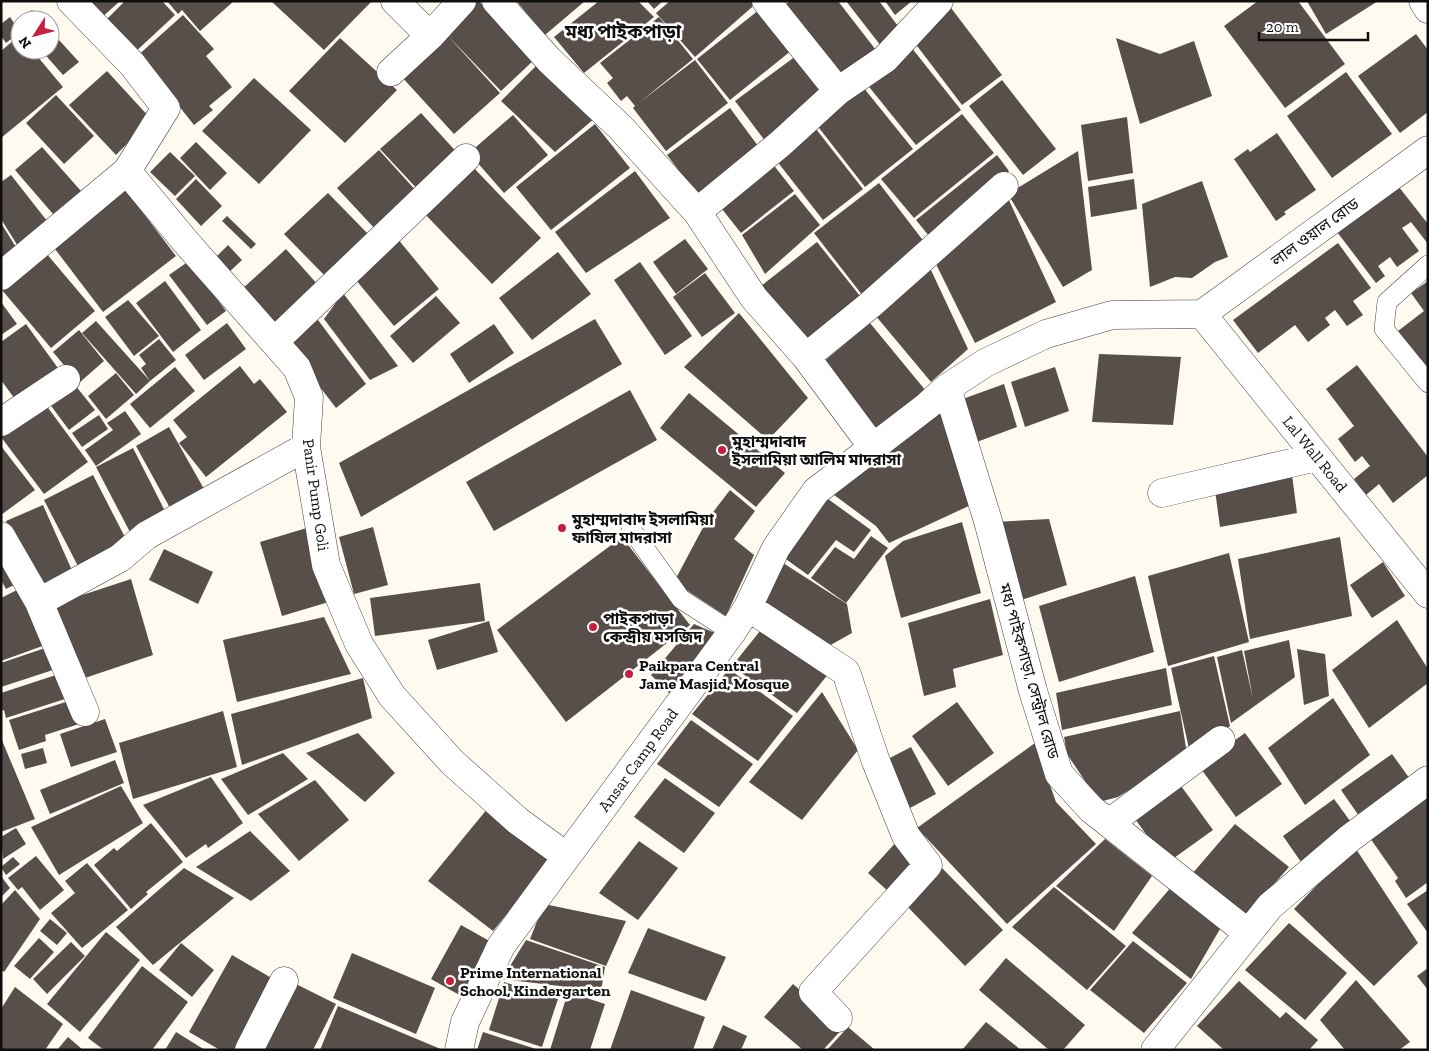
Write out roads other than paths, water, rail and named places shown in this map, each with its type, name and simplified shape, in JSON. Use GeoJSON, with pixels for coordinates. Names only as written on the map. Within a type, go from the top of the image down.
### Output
{"type":"FeatureCollection","features":[{"type":"Feature","properties":{"kind":"street"},"geometry":{"type":"LineString","coordinates":[[1,276],[127,171],[166,108],[132,64],[71,1]]}},
{"type":"Feature","properties":{"kind":"street"},"geometry":{"type":"LineString","coordinates":[[395,1],[430,36]]}},
{"type":"Feature","properties":{"kind":"street"},"geometry":{"type":"LineString","coordinates":[[391,72],[430,36],[462,1]]}},
{"type":"Feature","properties":{"kind":"street"},"geometry":{"type":"LineString","coordinates":[[496,1],[549,60],[621,128],[696,212],[754,298],[806,357],[872,446]]}},
{"type":"Feature","properties":{"kind":"street"},"geometry":{"type":"LineString","coordinates":[[766,1],[838,91]]}},
{"type":"Feature","properties":{"kind":"street"},"geometry":{"type":"LineString","coordinates":[[696,212],[780,144],[838,91],[885,59],[939,1]]}},
{"type":"Feature","properties":{"kind":"street"},"geometry":{"type":"LineString","coordinates":[[1423,1],[1428,9]]}},
{"type":"Feature","properties":{"kind":"street","name":"লাল ওয়াল রোড"},"geometry":{"type":"LineString","coordinates":[[1202,314],[1428,150]]}},
{"type":"Feature","properties":{"kind":"street"},"geometry":{"type":"LineString","coordinates":[[274,341],[466,158]]}},
{"type":"Feature","properties":{"kind":"street","name":"Panir Pump Goli"},"geometry":{"type":"LineString","coordinates":[[127,171],[203,262],[297,368],[309,396],[306,447],[326,565],[359,644],[392,696],[452,762],[518,821],[566,856]]}},
{"type":"Feature","properties":{"kind":"street"},"geometry":{"type":"LineString","coordinates":[[806,357],[870,304],[1004,186]]}},
{"type":"Feature","properties":{"kind":"street","name":"Ansar Camp Road"},"geometry":{"type":"LineString","coordinates":[[459,1050],[465,1022],[501,946],[732,632],[748,607],[776,548],[816,491],[872,446],[927,406],[947,388],[985,363],[1046,334],[1112,315],[1202,314]]}},
{"type":"Feature","properties":{"kind":"street","name":"Lal Wall Road"},"geometry":{"type":"LineString","coordinates":[[1202,314],[1428,594]]}},
{"type":"Feature","properties":{"kind":"street"},"geometry":{"type":"LineString","coordinates":[[1,422],[66,379]]}},
{"type":"Feature","properties":{"kind":"street","name":"মধ্য পাইকপাড়া, সেন্ট্রাল রোড"},"geometry":{"type":"LineString","coordinates":[[947,388],[988,521],[1033,691],[1059,774],[1091,809],[1248,933]]}},
{"type":"Feature","properties":{"kind":"street"},"geometry":{"type":"LineString","coordinates":[[39,602],[120,558],[147,535],[306,447]]}},
{"type":"Feature","properties":{"kind":"street"},"geometry":{"type":"LineString","coordinates":[[1162,493],[1318,456]]}},
{"type":"Feature","properties":{"kind":"street"},"geometry":{"type":"LineString","coordinates":[[1,536],[39,602],[86,712]]}},
{"type":"Feature","properties":{"kind":"street"},"geometry":{"type":"LineString","coordinates":[[748,607],[846,672],[875,759],[906,836],[928,865],[813,992],[838,1018]]}},
{"type":"Feature","properties":{"kind":"street"},"geometry":{"type":"LineString","coordinates":[[1108,823],[1220,740]]}},
{"type":"Feature","properties":{"kind":"street"},"geometry":{"type":"LineString","coordinates":[[1155,1050],[1270,906],[1350,838],[1428,780]]}},
{"type":"Feature","properties":{"kind":"street"},"geometry":{"type":"LineString","coordinates":[[248,1050],[284,981]]}},
{"type":"Feature","properties":{"kind":"lane"},"geometry":{"type":"LineString","coordinates":[[1428,265],[1387,302],[1384,328],[1428,384]]}},
{"type":"Feature","properties":{"kind":"lane"},"geometry":{"type":"LineString","coordinates":[[631,529],[682,599],[732,632]]}},
{"type":"Feature","properties":{"kind":"place","name":"মুহাম্মদাবাদ ইসলামিয়া আলিম মাদরাসা"},"geometry":{"type":"Point","coordinates":[722,450]}},
{"type":"Feature","properties":{"kind":"place","name":"মুহাম্মদাবাদ ইসলামিয়া ফাযিল মাদরাসা"},"geometry":{"type":"Point","coordinates":[562,528]}},
{"type":"Feature","properties":{"kind":"place","name":"পাইকপাড়া কেন্দ্রীয় মসজিদ"},"geometry":{"type":"Point","coordinates":[593,627]}},
{"type":"Feature","properties":{"kind":"place","name":"Paikpara Central Jame Masjid, Mosque"},"geometry":{"type":"Point","coordinates":[629,674]}},
{"type":"Feature","properties":{"kind":"place","name":"Prime International School, Kindergarten"},"geometry":{"type":"Point","coordinates":[450,981]}},
{"type":"Feature","properties":{"kind":"district","name":"মধ্য পাইকপাড়া"},"geometry":{"type":"Point","coordinates":[623,31]}}]}
